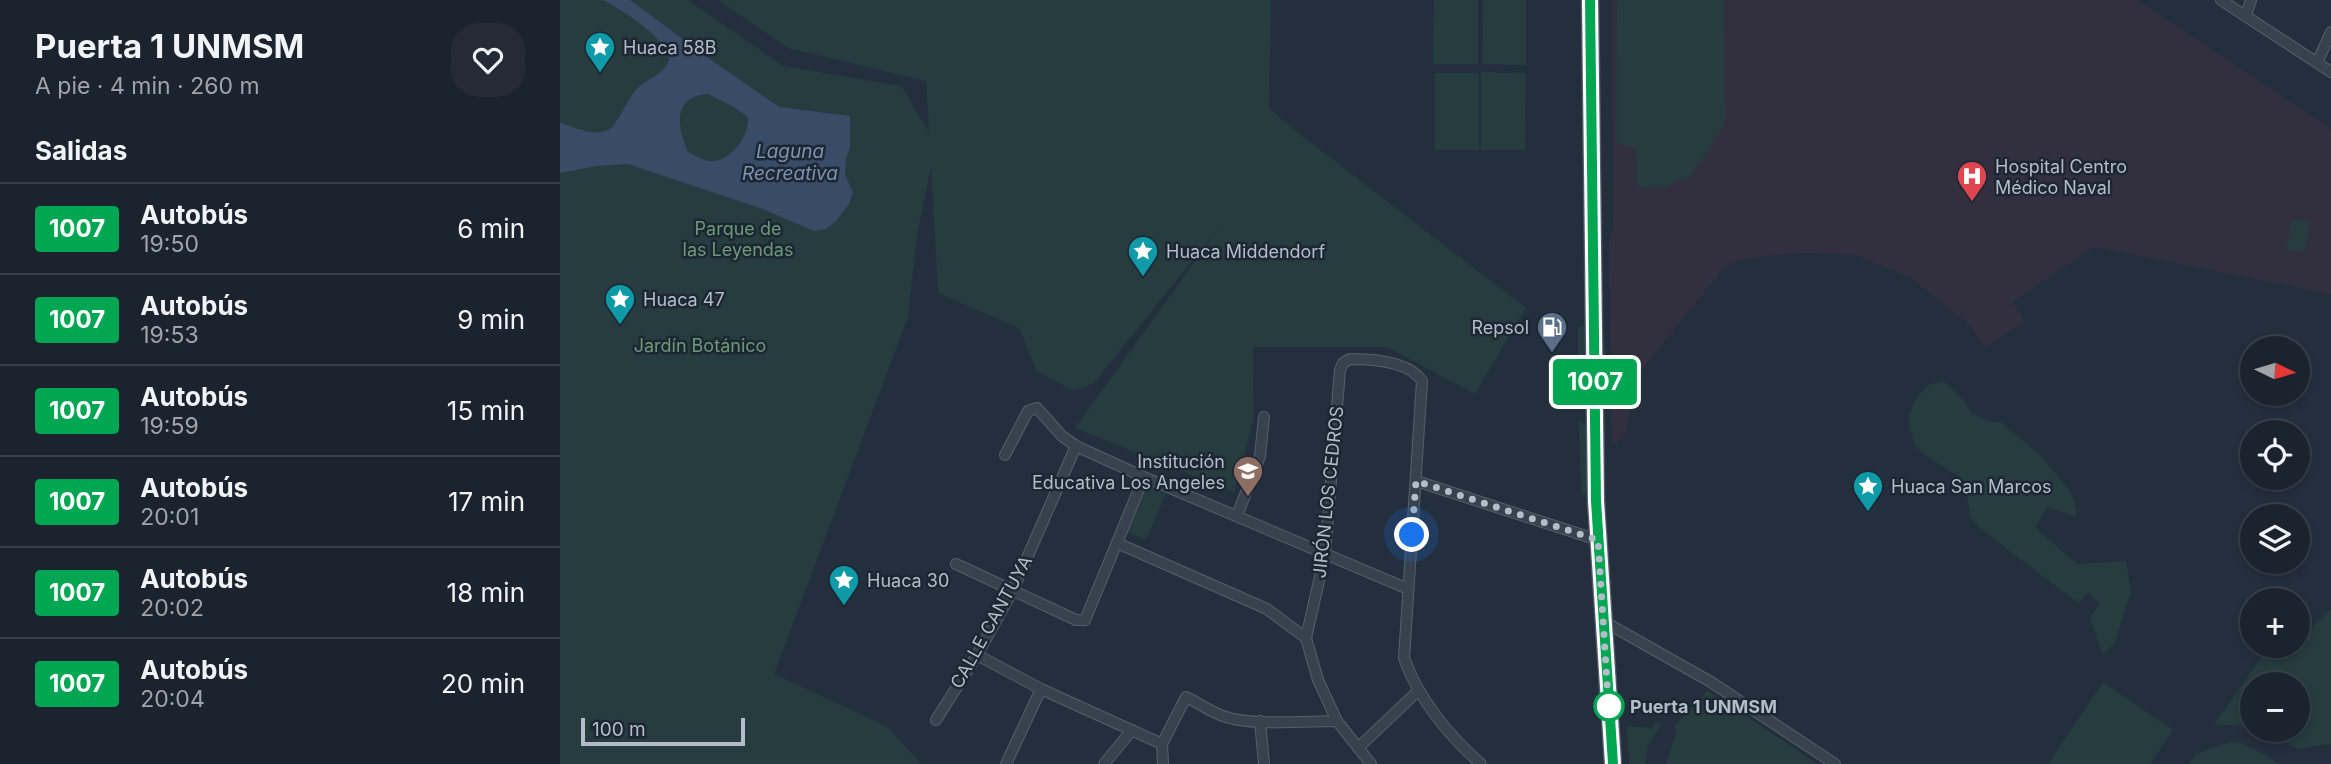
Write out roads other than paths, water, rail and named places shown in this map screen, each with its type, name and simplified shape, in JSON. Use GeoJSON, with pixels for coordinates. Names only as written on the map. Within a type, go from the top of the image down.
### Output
{"type":"FeatureCollection","features":[{"type":"Feature","properties":{"kind":"main road"},"geometry":{"type":"LineString","coordinates":[[1590,0],[1598,540],[1613,764]]}},
{"type":"Feature","properties":{"kind":"street"},"geometry":{"type":"LineString","coordinates":[[2221,0],[2331,72]]}},
{"type":"Feature","properties":{"kind":"street"},"geometry":{"type":"LineString","coordinates":[[2246,15],[2251,0]]}},
{"type":"Feature","properties":{"kind":"street"},"geometry":{"type":"LineString","coordinates":[[2317,63],[2331,32]]}},
{"type":"Feature","properties":{"kind":"street","name":"JIRÓN LOS CEDROS"},"geometry":{"type":"LineString","coordinates":[[1371,764],[1337,721],[1318,680],[1306,638],[1325,554],[1340,370],[1346,360],[1365,360],[1406,368],[1418,375],[1422,381],[1416,481]]}},
{"type":"Feature","properties":{"kind":"street"},"geometry":{"type":"LineString","coordinates":[[1005,455],[1028,411],[1034,408],[1040,410],[1062,436],[1076,446],[1408,589]]}},
{"type":"Feature","properties":{"kind":"street"},"geometry":{"type":"LineString","coordinates":[[1237,516],[1258,460],[1264,417]]}},
{"type":"Feature","properties":{"kind":"street","name":"CALLE CANTUYA"},"geometry":{"type":"LineString","coordinates":[[936,720],[978,655],[1013,590],[1076,446]]}},
{"type":"Feature","properties":{"kind":"street"},"geometry":{"type":"LineString","coordinates":[[957,564],[1076,621],[1086,619],[1144,477]]}},
{"type":"Feature","properties":{"kind":"street"},"geometry":{"type":"LineString","coordinates":[[1480,764],[1455,740],[1419,690],[1405,661],[1416,481],[1598,540]]}},
{"type":"Feature","properties":{"kind":"street"},"geometry":{"type":"LineString","coordinates":[[1117,543],[1267,609],[1306,638]]}},
{"type":"Feature","properties":{"kind":"street"},"geometry":{"type":"LineString","coordinates":[[1603,621],[1711,682],[1835,764]]}},
{"type":"Feature","properties":{"kind":"street"},"geometry":{"type":"LineString","coordinates":[[978,655],[1041,689],[1162,744]]}},
{"type":"Feature","properties":{"kind":"street"},"geometry":{"type":"LineString","coordinates":[[1006,764],[1041,689]]}},
{"type":"Feature","properties":{"kind":"street"},"geometry":{"type":"LineString","coordinates":[[1358,748],[1419,690]]}},
{"type":"Feature","properties":{"kind":"street"},"geometry":{"type":"LineString","coordinates":[[1163,764],[1162,744],[1187,697],[1226,717],[1260,721],[1337,721]]}},
{"type":"Feature","properties":{"kind":"street"},"geometry":{"type":"LineString","coordinates":[[1260,721],[1264,764]]}},
{"type":"Feature","properties":{"kind":"street"},"geometry":{"type":"LineString","coordinates":[[1104,764],[1132,730]]}},
{"type":"Feature","properties":{"kind":"water","name":"Laguna Recreativa"},"geometry":{"type":"Polygon","coordinates":[[[603,0],[630,0],[779,107],[850,116],[850,148],[846,158],[845,175],[853,192],[849,204],[836,221],[826,229],[814,231],[760,208],[628,164],[560,173],[560,123],[590,132],[608,130],[635,92],[663,70],[669,60],[670,53],[656,37],[603,0]],[[708,94],[688,101],[680,115],[680,124],[688,152],[709,161],[724,158],[737,147],[746,132],[748,117],[708,94]]]}},
{"type":"Feature","properties":{"kind":"place","name":"Huaca 58B"},"geometry":{"type":"Point","coordinates":[600,74]}},
{"type":"Feature","properties":{"kind":"place","name":"Hospital Centro Médico Naval"},"geometry":{"type":"Point","coordinates":[1972,203]}},
{"type":"Feature","properties":{"kind":"place","name":"Huaca Middendorf"},"geometry":{"type":"Point","coordinates":[1143,278]}},
{"type":"Feature","properties":{"kind":"place","name":"Huaca 47"},"geometry":{"type":"Point","coordinates":[620,326]}},
{"type":"Feature","properties":{"kind":"place","name":"Repsol"},"geometry":{"type":"Point","coordinates":[1552,354]}},
{"type":"Feature","properties":{"kind":"place","name":"Institución Educativa Los Angeles"},"geometry":{"type":"Point","coordinates":[1248,498]}},
{"type":"Feature","properties":{"kind":"place","name":"Huaca San Marcos"},"geometry":{"type":"Point","coordinates":[1868,513]}},
{"type":"Feature","properties":{"kind":"place","name":"Huaca 30"},"geometry":{"type":"Point","coordinates":[844,607]}},
{"type":"Feature","properties":{"kind":"place","name":"Puerta 1 UNMSM"},"geometry":{"type":"Point","coordinates":[1609,706]}},
{"type":"Feature","properties":{"kind":"park label","name":"Parque de las Leyendas"},"geometry":{"type":"Point","coordinates":[738,238]}},
{"type":"Feature","properties":{"kind":"park label","name":"Jardín Botánico"},"geometry":{"type":"Point","coordinates":[700,345]}}]}
